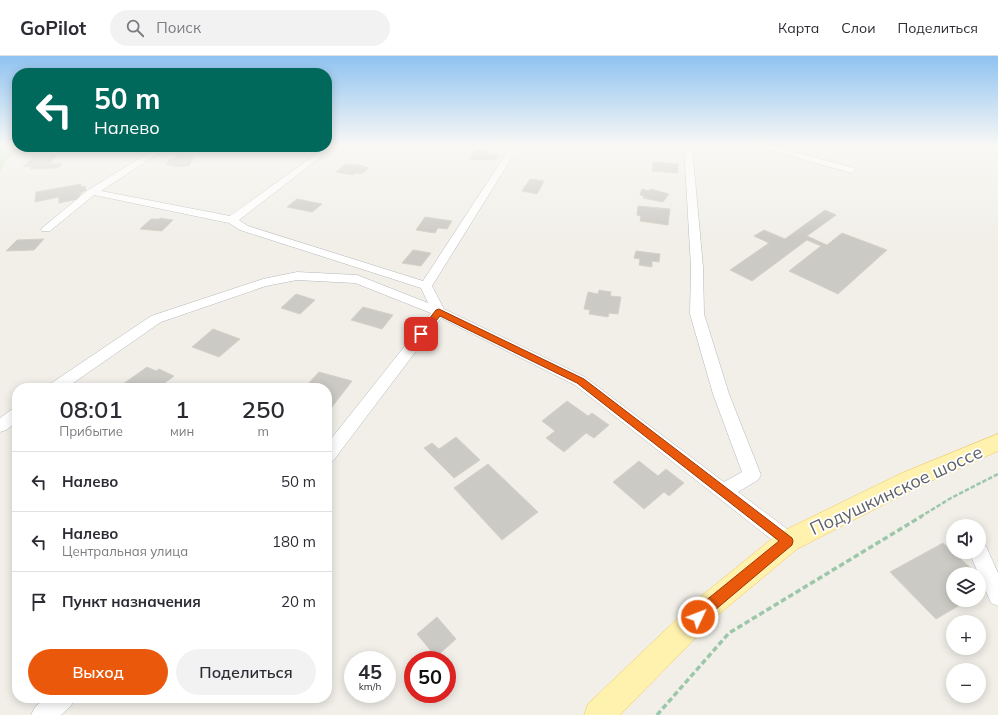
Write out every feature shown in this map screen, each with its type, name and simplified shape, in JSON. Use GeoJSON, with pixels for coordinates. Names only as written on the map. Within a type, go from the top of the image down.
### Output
{"type":"FeatureCollection","features":[{"type":"Feature","properties":{"kind":"main road","name":"Подушкинское шоссе"},"geometry":{"type":"LineString","coordinates":[[599,715],[709,606],[788,541],[910,480],[998,442]]}},
{"type":"Feature","properties":{"kind":"street"},"geometry":{"type":"LineString","coordinates":[[46,229],[92,192],[116,177]]}},
{"type":"Feature","properties":{"kind":"street"},"geometry":{"type":"LineString","coordinates":[[232,220],[290,177]]}},
{"type":"Feature","properties":{"kind":"street"},"geometry":{"type":"LineString","coordinates":[[426,286],[495,177]]}},
{"type":"Feature","properties":{"kind":"street"},"geometry":{"type":"LineString","coordinates":[[690,177],[697,267],[697,314],[721,394],[752,475],[724,491]]}},
{"type":"Feature","properties":{"kind":"street"},"geometry":{"type":"LineString","coordinates":[[92,192],[232,220],[244,228],[426,286],[439,312]]}},
{"type":"Feature","properties":{"kind":"street"},"geometry":{"type":"LineString","coordinates":[[62,383],[156,319],[263,283],[297,276],[357,279],[439,312],[580,381],[788,541]]}},
{"type":"Feature","properties":{"kind":"street"},"geometry":{"type":"LineString","coordinates":[[332,450],[439,312]]}},
{"type":"Feature","properties":{"kind":"street"},"geometry":{"type":"LineString","coordinates":[[0,426],[12,418]]}},
{"type":"Feature","properties":{"kind":"street"},"geometry":{"type":"LineString","coordinates":[[982,559],[998,596]]}},
{"type":"Feature","properties":{"kind":"street"},"geometry":{"type":"LineString","coordinates":[[43,715],[57,703]]}},
{"type":"Feature","properties":{"kind":"path"},"geometry":{"type":"LineString","coordinates":[[657,715],[729,633],[951,498],[998,474]]}},
{"type":"Feature","properties":{"kind":"building"},"geometry":{"type":"Polygon","coordinates":[[[530,179],[544,181],[537,194],[522,191],[530,179]]]}},
{"type":"Feature","properties":{"kind":"building"},"geometry":{"type":"Polygon","coordinates":[[[81,184],[81,187],[85,186],[86,190],[81,193],[78,199],[59,203],[59,197],[35,202],[36,192],[81,184]]]}},
{"type":"Feature","properties":{"kind":"building"},"geometry":{"type":"Polygon","coordinates":[[[642,189],[649,191],[650,189],[669,194],[663,202],[643,198],[646,197],[640,195],[642,189]]]}},
{"type":"Feature","properties":{"kind":"building"},"geometry":{"type":"Polygon","coordinates":[[[297,199],[322,204],[312,212],[287,207],[297,199]]]}},
{"type":"Feature","properties":{"kind":"building"},"geometry":{"type":"Polygon","coordinates":[[[638,206],[670,209],[668,225],[640,221],[641,216],[637,215],[638,206]]]}},
{"type":"Feature","properties":{"kind":"building"},"geometry":{"type":"Polygon","coordinates":[[[825,210],[836,215],[807,236],[827,245],[842,233],[887,250],[838,294],[789,271],[821,246],[807,240],[752,281],[730,270],[769,243],[754,236],[764,230],[785,239],[825,210]]]}},
{"type":"Feature","properties":{"kind":"building"},"geometry":{"type":"Polygon","coordinates":[[[425,217],[452,221],[447,229],[438,228],[435,233],[416,230],[425,217]]]}},
{"type":"Feature","properties":{"kind":"building"},"geometry":{"type":"Polygon","coordinates":[[[160,218],[173,220],[162,231],[140,229],[151,219],[160,218]]]}},
{"type":"Feature","properties":{"kind":"building"},"geometry":{"type":"Polygon","coordinates":[[[44,239],[34,250],[6,251],[17,240],[44,239]]]}},
{"type":"Feature","properties":{"kind":"building"},"geometry":{"type":"Polygon","coordinates":[[[413,250],[431,253],[421,266],[402,263],[413,250]]]}},
{"type":"Feature","properties":{"kind":"building"},"geometry":{"type":"Polygon","coordinates":[[[636,251],[660,254],[659,262],[652,261],[652,267],[639,265],[640,259],[634,258],[636,251]]]}},
{"type":"Feature","properties":{"kind":"building"},"geometry":{"type":"Polygon","coordinates":[[[599,290],[611,292],[610,296],[621,297],[618,314],[609,313],[608,317],[589,314],[590,310],[584,309],[588,292],[598,294],[599,290]]]}},
{"type":"Feature","properties":{"kind":"building"},"geometry":{"type":"Polygon","coordinates":[[[296,294],[315,300],[300,314],[281,308],[296,294]]]}},
{"type":"Feature","properties":{"kind":"building"},"geometry":{"type":"Polygon","coordinates":[[[363,307],[393,315],[382,329],[351,320],[363,307]]]}},
{"type":"Feature","properties":{"kind":"building"},"geometry":{"type":"Polygon","coordinates":[[[213,329],[240,339],[219,357],[192,347],[213,329]]]}},
{"type":"Feature","properties":{"kind":"building"},"geometry":{"type":"Polygon","coordinates":[[[147,367],[156,371],[159,369],[174,376],[165,383],[124,383],[147,367]]]}},
{"type":"Feature","properties":{"kind":"building"},"geometry":{"type":"Polygon","coordinates":[[[319,372],[352,381],[332,407],[332,383],[309,383],[319,372]]]}},
{"type":"Feature","properties":{"kind":"building"},"geometry":{"type":"Polygon","coordinates":[[[567,401],[588,416],[592,413],[609,425],[594,438],[586,433],[564,452],[546,438],[555,431],[542,421],[567,401]]]}},
{"type":"Feature","properties":{"kind":"building"},"geometry":{"type":"Polygon","coordinates":[[[456,437],[480,460],[454,478],[424,448],[432,443],[439,449],[456,437]]]}},
{"type":"Feature","properties":{"kind":"building"},"geometry":{"type":"Polygon","coordinates":[[[639,461],[658,476],[666,469],[684,483],[669,496],[664,492],[644,509],[613,482],[639,461]]]}},
{"type":"Feature","properties":{"kind":"building"},"geometry":{"type":"Polygon","coordinates":[[[488,464],[538,512],[502,540],[454,488],[488,464]]]}},
{"type":"Feature","properties":{"kind":"building"},"geometry":{"type":"Polygon","coordinates":[[[943,543],[946,546],[946,559],[961,559],[970,567],[946,567],[946,607],[956,607],[936,619],[890,572],[943,543]]]}},
{"type":"Feature","properties":{"kind":"building"},"geometry":{"type":"Polygon","coordinates":[[[437,617],[456,639],[443,651],[431,651],[417,634],[437,617]]]}},
{"type":"Feature","properties":{"kind":"route"},"geometry":{"type":"LineString","coordinates":[[421,334],[439,312],[580,381],[788,541],[709,606],[698,617]]}}]}
